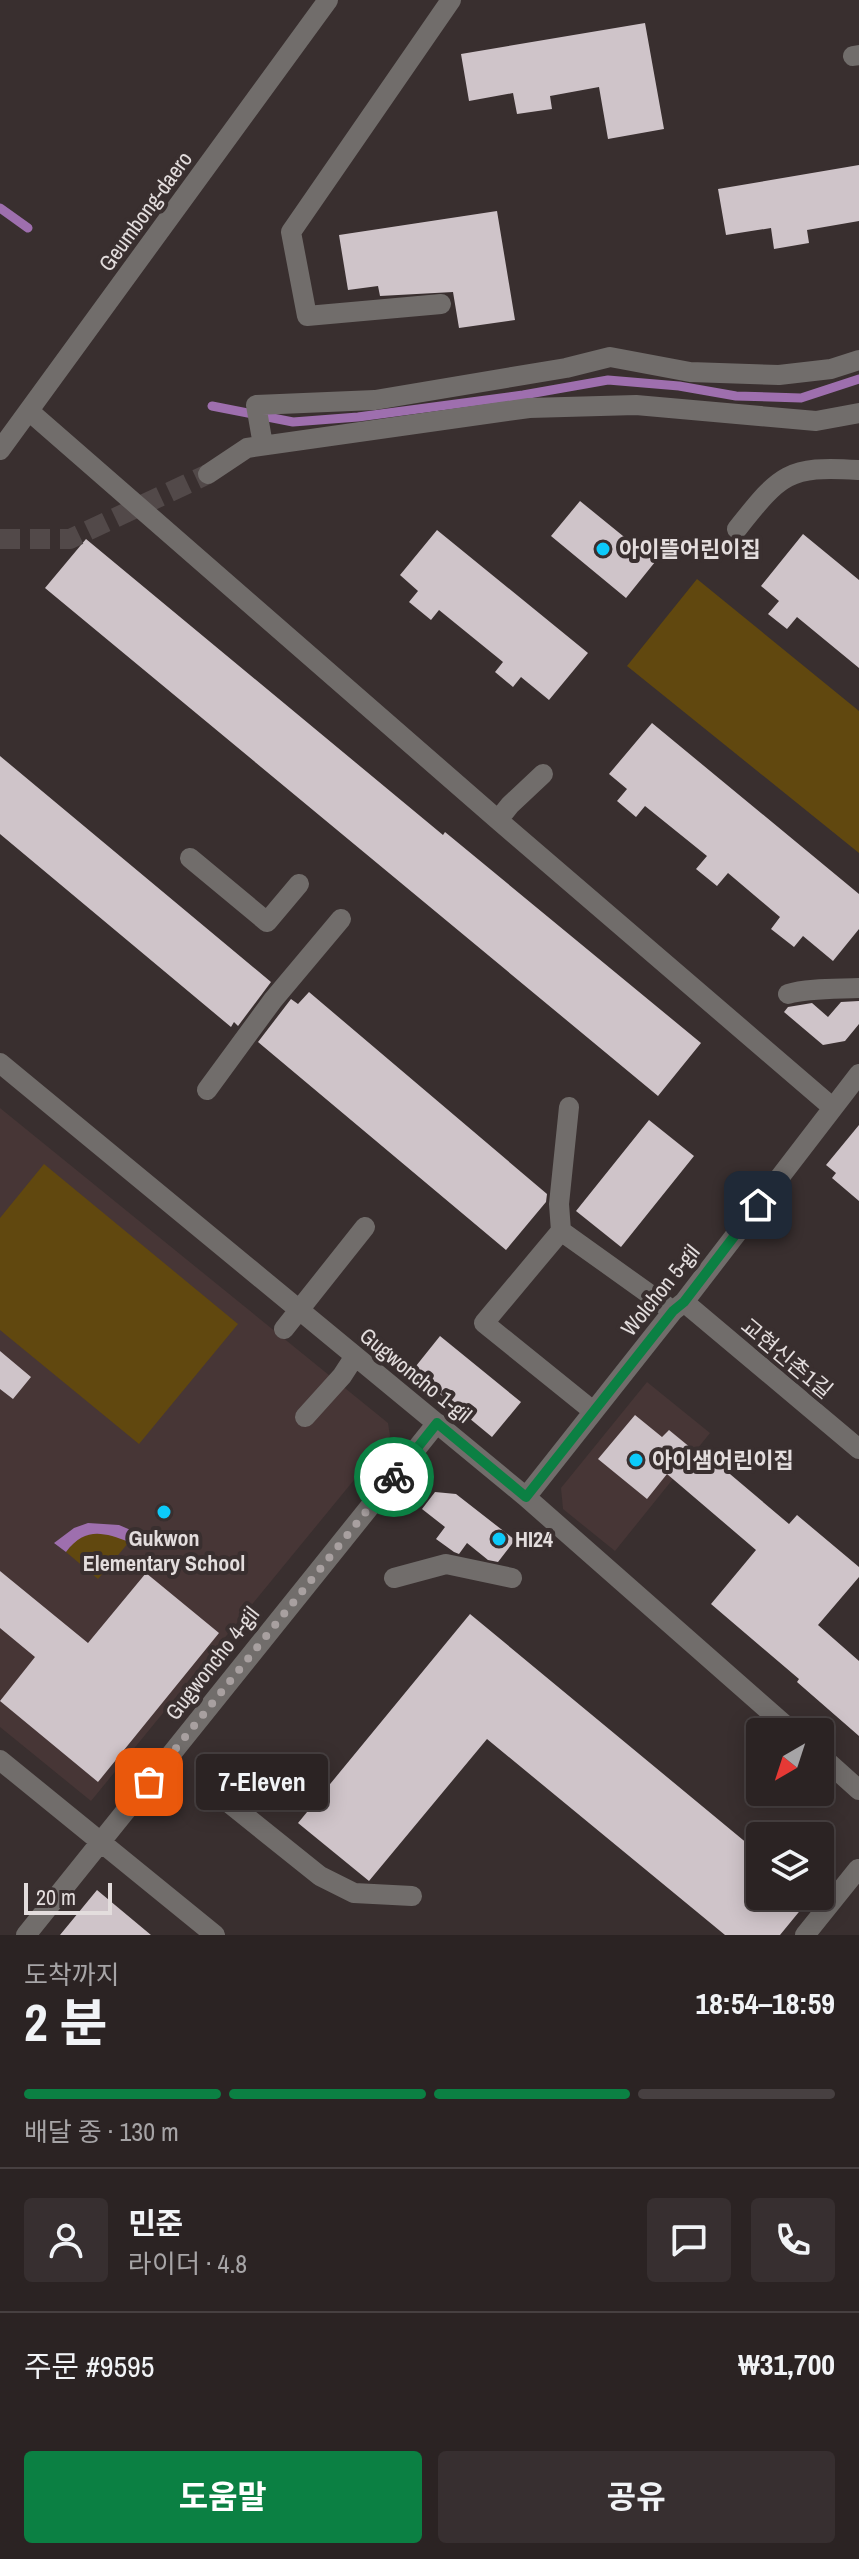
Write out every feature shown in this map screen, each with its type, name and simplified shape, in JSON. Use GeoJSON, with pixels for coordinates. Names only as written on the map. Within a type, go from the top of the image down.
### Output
{"type":"FeatureCollection","features":[{"type":"Feature","properties":{"kind":"street","name":"Geumbong-daero"},"geometry":{"type":"LineString","coordinates":[[0,450],[328,0]]}},
{"type":"Feature","properties":{"kind":"street"},"geometry":{"type":"LineString","coordinates":[[441,304],[307,316],[291,232],[451,0]]}},
{"type":"Feature","properties":{"kind":"street"},"geometry":{"type":"LineString","coordinates":[[263,445],[256,405],[375,400],[566,368],[610,357],[690,372],[779,375],[831,369],[859,360]]}},
{"type":"Feature","properties":{"kind":"street"},"geometry":{"type":"LineString","coordinates":[[208,474],[247,448],[529,408],[636,405],[816,421],[859,413]]}},
{"type":"Feature","properties":{"kind":"street"},"geometry":{"type":"LineString","coordinates":[[29,411],[832,1107]]}},
{"type":"Feature","properties":{"kind":"street"},"geometry":{"type":"LineString","coordinates":[[737,529],[766,493],[793,473],[817,467],[858,470]]}},
{"type":"Feature","properties":{"kind":"street"},"geometry":{"type":"LineString","coordinates":[[498,820],[543,774]]}},
{"type":"Feature","properties":{"kind":"street"},"geometry":{"type":"LineString","coordinates":[[190,858],[267,922],[299,884]]}},
{"type":"Feature","properties":{"kind":"street"},"geometry":{"type":"LineString","coordinates":[[207,1090],[273,1000],[341,919]]}},
{"type":"Feature","properties":{"kind":"street"},"geometry":{"type":"LineString","coordinates":[[788,994],[803,989],[859,988]]}},
{"type":"Feature","properties":{"kind":"street","name":"Gugwoncho 1-gil"},"geometry":{"type":"LineString","coordinates":[[0,1063],[526,1497],[777,1718]]}},
{"type":"Feature","properties":{"kind":"street","name":"Wolchon 5-gil"},"geometry":{"type":"LineString","coordinates":[[526,1497],[858,1077]]}},
{"type":"Feature","properties":{"kind":"street"},"geometry":{"type":"LineString","coordinates":[[569,1107],[559,1204],[561,1231],[484,1323],[593,1411]]}},
{"type":"Feature","properties":{"kind":"street"},"geometry":{"type":"LineString","coordinates":[[284,1329],[365,1227]]}},
{"type":"Feature","properties":{"kind":"street","name":"교현신촌1길"},"geometry":{"type":"LineString","coordinates":[[561,1231],[679,1306],[859,1449]]}},
{"type":"Feature","properties":{"kind":"street"},"geometry":{"type":"LineString","coordinates":[[305,1417],[342,1376],[355,1356]]}},
{"type":"Feature","properties":{"kind":"street","name":"Gugwoncho 4-gil"},"geometry":{"type":"LineString","coordinates":[[26,1935],[437,1423]]}},
{"type":"Feature","properties":{"kind":"street"},"geometry":{"type":"LineString","coordinates":[[394,1578],[446,1564],[512,1578]]}},
{"type":"Feature","properties":{"kind":"street"},"geometry":{"type":"LineString","coordinates":[[0,1760],[215,1935]]}},
{"type":"Feature","properties":{"kind":"street"},"geometry":{"type":"LineString","coordinates":[[834,1768],[859,1790]]}},
{"type":"Feature","properties":{"kind":"street"},"geometry":{"type":"LineString","coordinates":[[219,1795],[320,1876],[354,1893],[412,1896]]}},
{"type":"Feature","properties":{"kind":"street"},"geometry":{"type":"LineString","coordinates":[[805,1935],[858,1869]]}},
{"type":"Feature","properties":{"kind":"shaded area"},"geometry":{"type":"Polygon","coordinates":[[[697,579],[859,711],[859,853],[627,666],[697,579]]]}},
{"type":"Feature","properties":{"kind":"shaded area","name":"Gukwon Elementary School"},"geometry":{"type":"Polygon","coordinates":[[[0,1108],[388,1423],[390,1436],[91,1801],[0,1727],[0,1108]]]}},
{"type":"Feature","properties":{"kind":"shaded area"},"geometry":{"type":"Polygon","coordinates":[[[44,1164],[238,1324],[139,1444],[0,1330],[0,1218],[44,1164]]]}},
{"type":"Feature","properties":{"kind":"shaded area","name":"아이샘어린이집"},"geometry":{"type":"Polygon","coordinates":[[[647,1382],[710,1433],[615,1551],[563,1509],[561,1488],[647,1382]]]}},
{"type":"Feature","properties":{"kind":"shaded area"},"geometry":{"type":"Polygon","coordinates":[[[88,1523],[119,1525],[133,1531],[129,1542],[103,1534],[87,1535],[66,1552],[54,1543],[74,1528],[88,1523]]]}},
{"type":"Feature","properties":{"kind":"shaded area"},"geometry":{"type":"Polygon","coordinates":[[[92,1533],[112,1535],[129,1542],[98,1579],[66,1552],[76,1539],[92,1533]]]}},
{"type":"Feature","properties":{"kind":"building"},"geometry":{"type":"Polygon","coordinates":[[[645,23],[664,129],[608,139],[599,87],[550,96],[552,109],[517,114],[513,93],[469,101],[461,54],[645,23]]]}},
{"type":"Feature","properties":{"kind":"building"},"geometry":{"type":"Polygon","coordinates":[[[859,165],[859,221],[807,230],[809,243],[774,249],[771,228],[726,235],[718,189],[859,165]]]}},
{"type":"Feature","properties":{"kind":"building"},"geometry":{"type":"Polygon","coordinates":[[[497,211],[515,320],[459,328],[453,292],[380,296],[378,286],[348,290],[339,235],[497,211]]]}},
{"type":"Feature","properties":{"kind":"building","name":"아이뜰어린이집"},"geometry":{"type":"Polygon","coordinates":[[[580,501],[655,562],[626,598],[551,536],[580,501]]]}},
{"type":"Feature","properties":{"kind":"building"},"geometry":{"type":"Polygon","coordinates":[[[437,530],[588,653],[549,700],[521,677],[513,687],[495,672],[503,662],[439,610],[431,620],[409,602],[418,591],[400,575],[437,530]]]}},
{"type":"Feature","properties":{"kind":"building"},"geometry":{"type":"Polygon","coordinates":[[[803,534],[859,580],[859,668],[797,617],[787,629],[768,614],[779,601],[761,586],[803,534]]]}},
{"type":"Feature","properties":{"kind":"building"},"geometry":{"type":"Polygon","coordinates":[[[86,539],[443,835],[445,832],[701,1043],[658,1096],[45,588],[86,539]]]}},
{"type":"Feature","properties":{"kind":"building"},"geometry":{"type":"Polygon","coordinates":[[[652,723],[859,894],[859,929],[833,961],[803,936],[794,947],[771,929],[780,917],[728,873],[717,886],[696,869],[707,856],[645,806],[636,817],[617,801],[627,789],[609,774],[652,723]]]}},
{"type":"Feature","properties":{"kind":"building"},"geometry":{"type":"Polygon","coordinates":[[[0,756],[271,982],[238,1026],[234,1022],[231,1027],[0,834],[0,756]]]}},
{"type":"Feature","properties":{"kind":"building"},"geometry":{"type":"Polygon","coordinates":[[[309,992],[547,1194],[546,1202],[506,1250],[258,1042],[291,999],[298,1004],[309,992]]]}},
{"type":"Feature","properties":{"kind":"building"},"geometry":{"type":"Polygon","coordinates":[[[859,1001],[859,1024],[845,1041],[823,1045],[784,1012],[788,1007],[812,1003],[828,1017],[841,1002],[859,1001]]]}},
{"type":"Feature","properties":{"kind":"building"},"geometry":{"type":"Polygon","coordinates":[[[649,1120],[694,1156],[621,1247],[576,1211],[649,1120]]]}},
{"type":"Feature","properties":{"kind":"building"},"geometry":{"type":"Polygon","coordinates":[[[859,1125],[859,1201],[832,1178],[836,1173],[826,1165],[859,1125]]]}},
{"type":"Feature","properties":{"kind":"building"},"geometry":{"type":"Polygon","coordinates":[[[440,1336],[521,1402],[492,1437],[412,1371],[440,1336]]]}},
{"type":"Feature","properties":{"kind":"building"},"geometry":{"type":"Polygon","coordinates":[[[0,1351],[31,1377],[13,1399],[0,1389],[0,1351]]]}},
{"type":"Feature","properties":{"kind":"building"},"geometry":{"type":"Polygon","coordinates":[[[635,1415],[662,1437],[669,1430],[708,1462],[711,1458],[789,1524],[797,1515],[859,1567],[859,1577],[818,1625],[859,1661],[859,1736],[797,1682],[799,1679],[711,1604],[756,1550],[667,1474],[647,1499],[598,1459],[635,1415]]]}},
{"type":"Feature","properties":{"kind":"building"},"geometry":{"type":"Polygon","coordinates":[[[435,1492],[456,1494],[515,1540],[498,1562],[488,1560],[467,1543],[459,1554],[436,1539],[445,1527],[422,1509],[435,1492]]]}},
{"type":"Feature","properties":{"kind":"building"},"geometry":{"type":"Polygon","coordinates":[[[0,1571],[88,1643],[146,1573],[219,1633],[98,1782],[0,1701],[35,1657],[0,1628],[0,1571]]]}},
{"type":"Feature","properties":{"kind":"building"},"geometry":{"type":"Polygon","coordinates":[[[470,1614],[746,1842],[746,1910],[801,1910],[780,1935],[725,1935],[487,1739],[369,1881],[298,1823],[470,1614]]]}},
{"type":"Feature","properties":{"kind":"building"},"geometry":{"type":"Polygon","coordinates":[[[97,1890],[151,1935],[60,1935],[97,1890]]]}},
{"type":"Feature","properties":{"kind":"waterway"},"geometry":{"type":"LineString","coordinates":[[0,208],[28,228]]}},
{"type":"Feature","properties":{"kind":"waterway"},"geometry":{"type":"LineString","coordinates":[[212,406],[293,422],[358,417],[608,380],[679,386],[736,396],[801,398],[859,379]]}},
{"type":"Feature","properties":{"kind":"tunnel"},"geometry":{"type":"LineString","coordinates":[[0,539],[70,539],[208,474]]}},
{"type":"Feature","properties":{"kind":"way so far"},"geometry":{"type":"LineString","coordinates":[[149,1782],[394,1477]]}},
{"type":"Feature","properties":{"kind":"place","name":"아이뜰어린이집"},"geometry":{"type":"Point","coordinates":[603,549]}},
{"type":"Feature","properties":{"kind":"place","name":"아이샘어린이집"},"geometry":{"type":"Point","coordinates":[636,1460]}},
{"type":"Feature","properties":{"kind":"place","name":"Gukwon Elementary School"},"geometry":{"type":"Point","coordinates":[164,1512]}},
{"type":"Feature","properties":{"kind":"place","name":"HI24"},"geometry":{"type":"Point","coordinates":[499,1539]}},
{"type":"Feature","properties":{"kind":"place","name":"7-Eleven"},"geometry":{"type":"Point","coordinates":[149,1782]}},
{"type":"Feature","properties":{"kind":"route"},"geometry":{"type":"LineString","coordinates":[[394,1477],[437,1423],[526,1497],[673,1311],[684,1302],[758,1205]]}}]}
